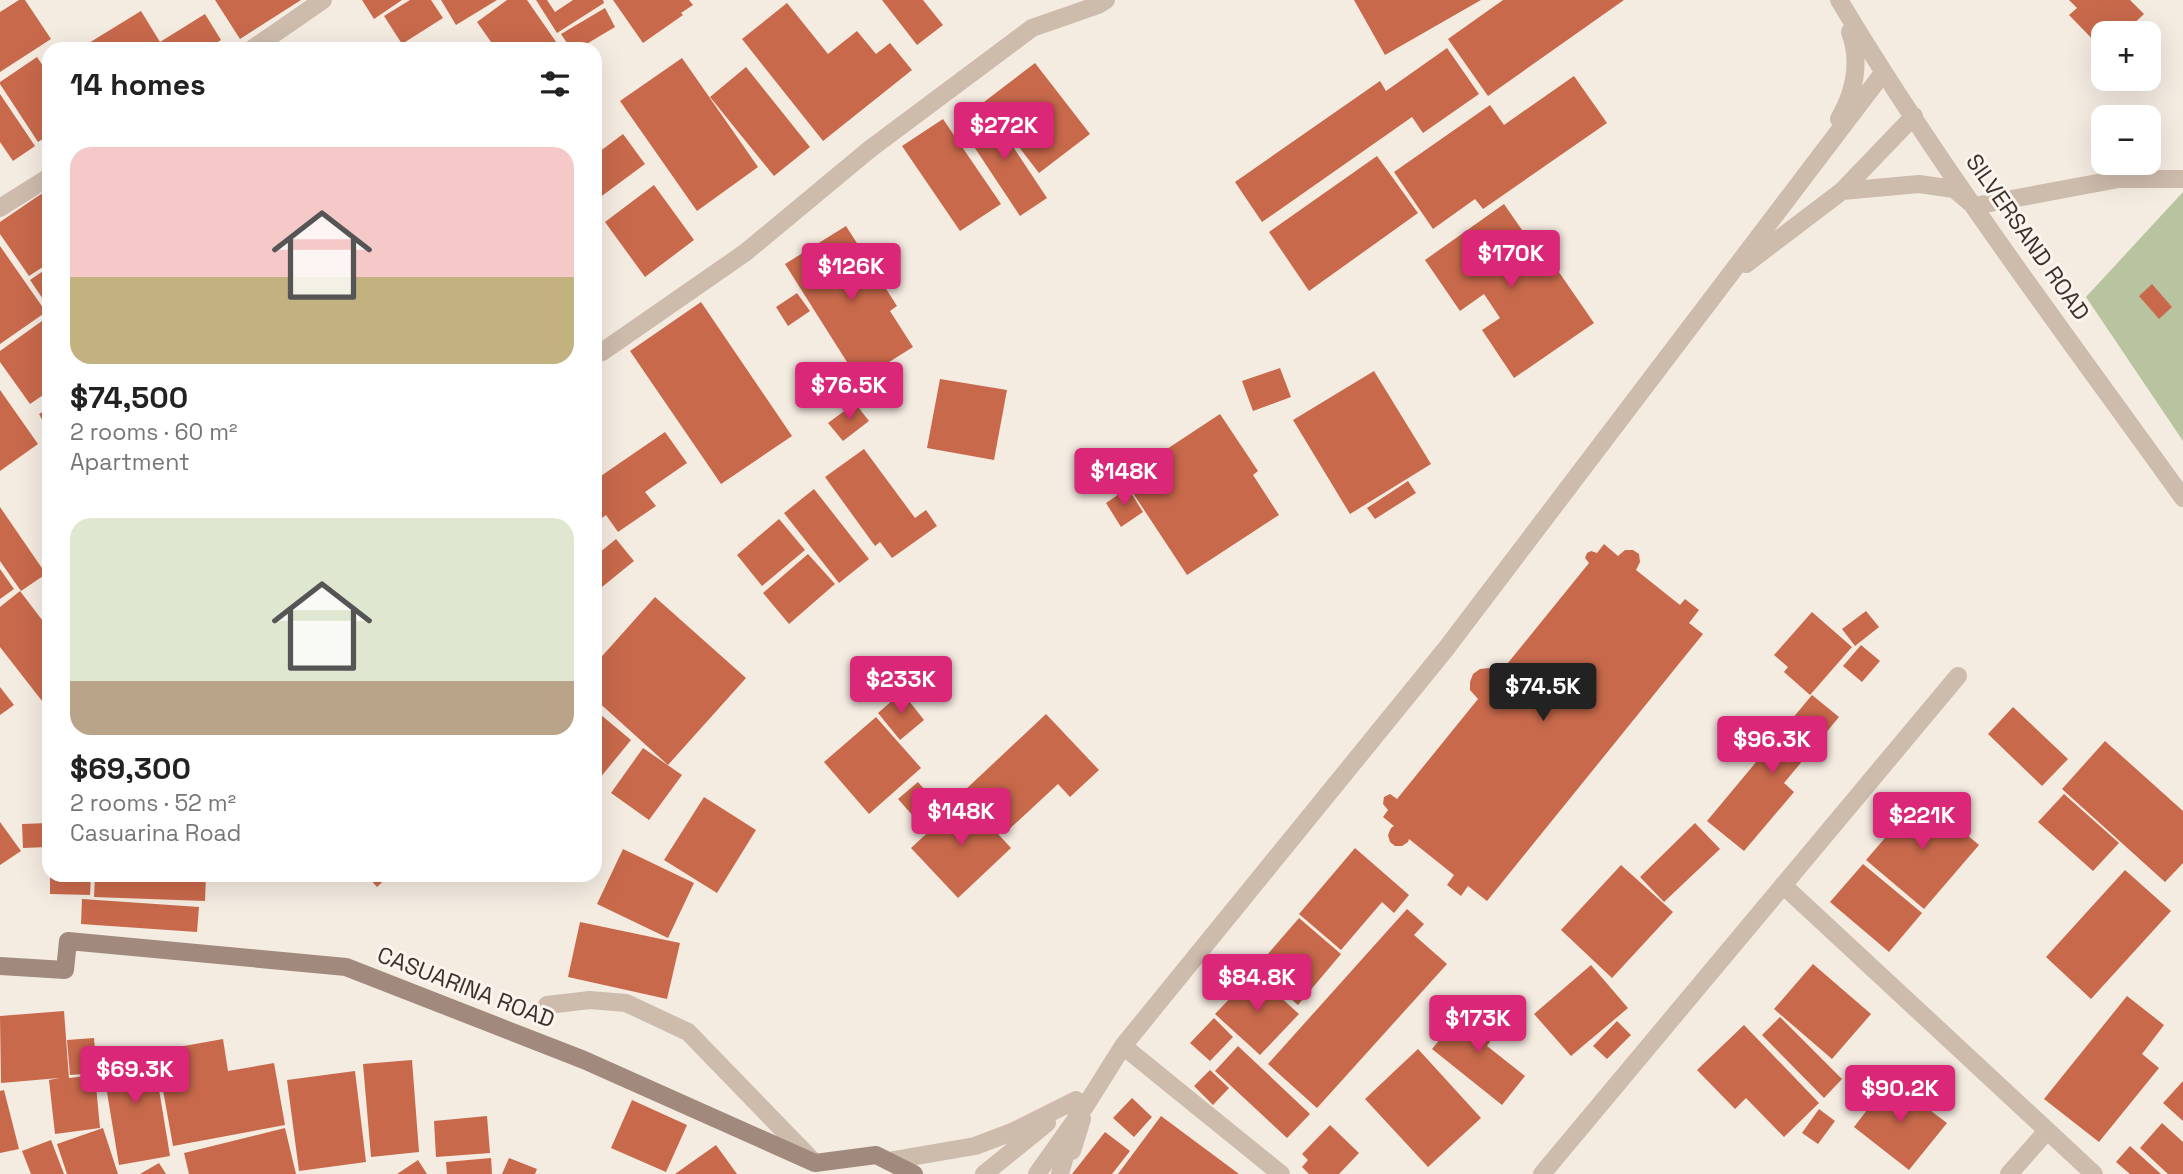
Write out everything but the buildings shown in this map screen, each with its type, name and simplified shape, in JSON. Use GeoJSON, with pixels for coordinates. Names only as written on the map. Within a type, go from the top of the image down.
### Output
{"type":"FeatureCollection","features":[{"type":"Feature","properties":{"kind":"street"},"geometry":{"type":"LineString","coordinates":[[264,42],[323,0]]}},
{"type":"Feature","properties":{"kind":"street"},"geometry":{"type":"LineString","coordinates":[[602,352],[746,252],[870,149],[1032,28],[1106,0]]}},
{"type":"Feature","properties":{"kind":"street"},"geometry":{"type":"LineString","coordinates":[[1815,165],[1848,102],[1854,78],[1856,49],[1839,0]]}},
{"type":"Feature","properties":{"kind":"street","name":"SILVERSAND ROAD"},"geometry":{"type":"LineString","coordinates":[[1839,0],[1883,74],[2183,498]]}},
{"type":"Feature","properties":{"kind":"street"},"geometry":{"type":"LineString","coordinates":[[1037,1174],[1081,1103],[1123,1046],[1445,650],[1883,74]]}},
{"type":"Feature","properties":{"kind":"street"},"geometry":{"type":"LineString","coordinates":[[1726,279],[1842,191],[1914,116]]}},
{"type":"Feature","properties":{"kind":"street"},"geometry":{"type":"LineString","coordinates":[[1842,191],[1919,184],[1954,189],[1974,205],[2119,179],[2183,179]]}},
{"type":"Feature","properties":{"kind":"street"},"geometry":{"type":"LineString","coordinates":[[0,208],[42,181]]}},
{"type":"Feature","properties":{"kind":"street"},"geometry":{"type":"LineString","coordinates":[[1542,1174],[1958,676]]}},
{"type":"Feature","properties":{"kind":"street"},"geometry":{"type":"LineString","coordinates":[[1783,885],[2094,1174]]}},
{"type":"Feature","properties":{"kind":"street","name":"CASUARINA ROAD"},"geometry":{"type":"LineString","coordinates":[[0,966],[65,970],[68,941],[346,967],[584,1060],[815,1163]]}},
{"type":"Feature","properties":{"kind":"street"},"geometry":{"type":"LineString","coordinates":[[547,1005],[590,1000],[626,1003],[688,1032],[815,1163],[876,1155],[914,1174]]}},
{"type":"Feature","properties":{"kind":"street"},"geometry":{"type":"LineString","coordinates":[[1123,1046],[1281,1174]]}},
{"type":"Feature","properties":{"kind":"street"},"geometry":{"type":"LineString","coordinates":[[888,1161],[975,1146],[1081,1103]]}},
{"type":"Feature","properties":{"kind":"street"},"geometry":{"type":"LineString","coordinates":[[984,1174],[1081,1103]]}},
{"type":"Feature","properties":{"kind":"street"},"geometry":{"type":"LineString","coordinates":[[1060,1174],[1066,1149],[1072,1150],[1081,1103]]}},
{"type":"Feature","properties":{"kind":"street"},"geometry":{"type":"LineString","coordinates":[[2009,1174],[2046,1132]]}},
{"type":"Feature","properties":{"kind":"green space"},"geometry":{"type":"Polygon","coordinates":[[[2183,192],[2183,441],[2086,297],[2183,192]]]}}]}
